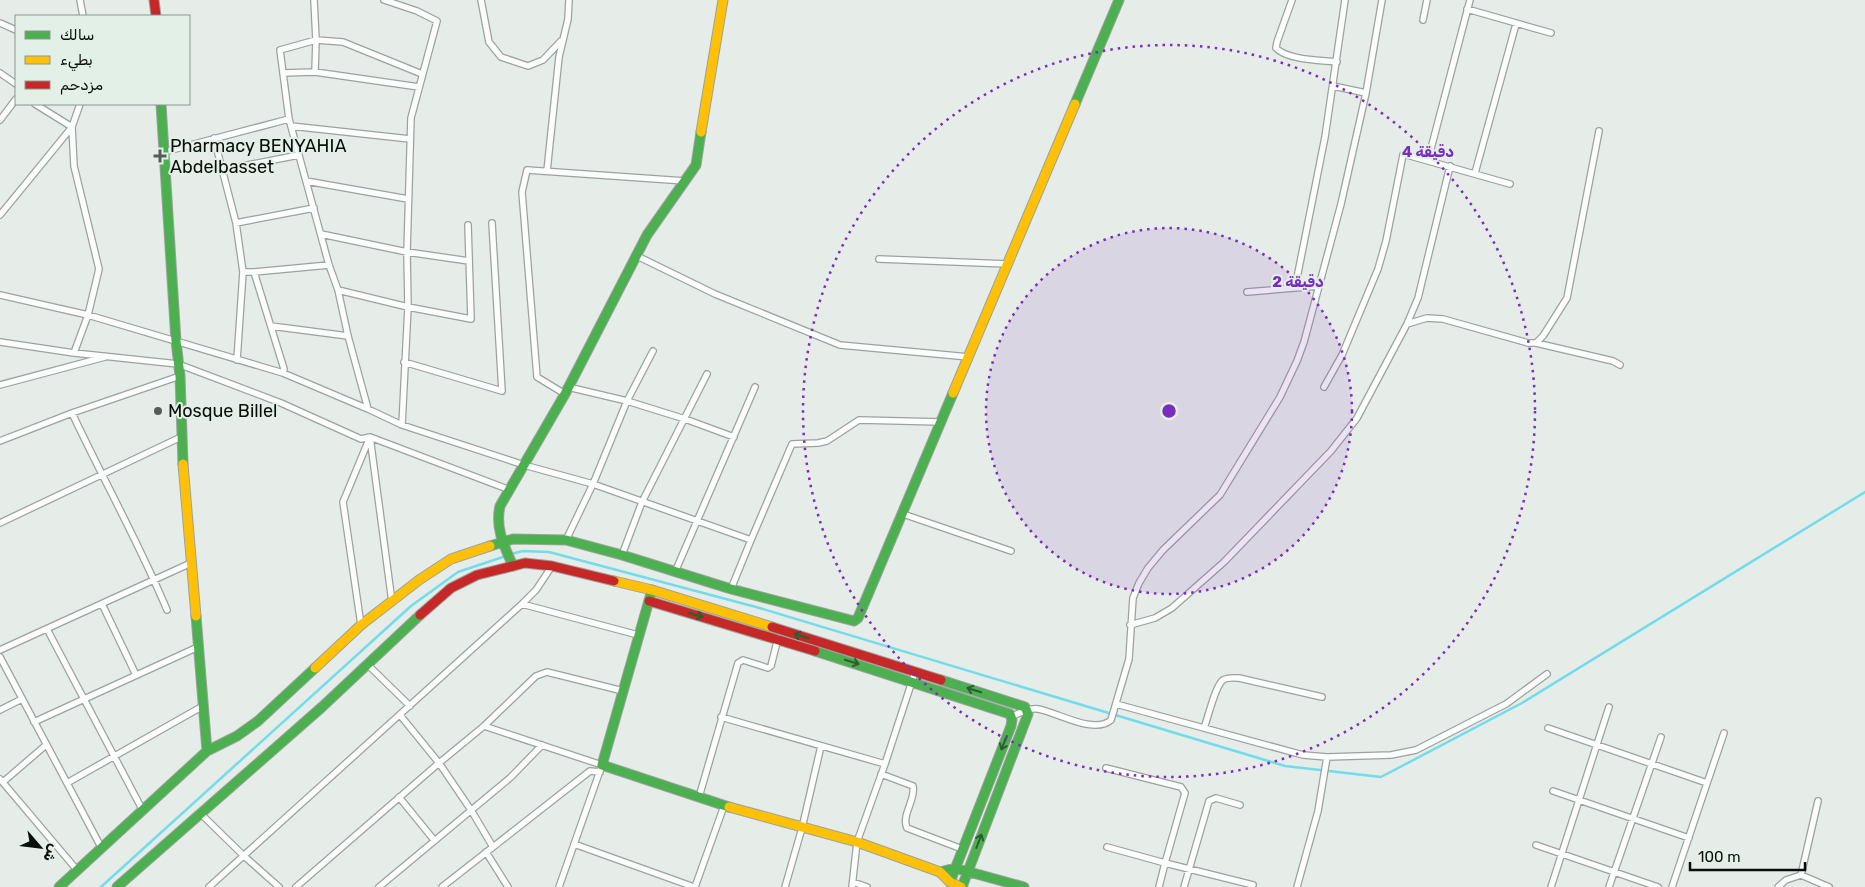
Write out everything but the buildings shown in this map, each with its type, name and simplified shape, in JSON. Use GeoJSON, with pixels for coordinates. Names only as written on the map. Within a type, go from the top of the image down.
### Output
{"type":"FeatureCollection","features":[{"type":"Feature","properties":{"kind":"street"},"geometry":{"type":"LineString","coordinates":[[80,0],[83,15]]}},
{"type":"Feature","properties":{"kind":"street"},"geometry":{"type":"LineString","coordinates":[[154,0],[156,15]]}},
{"type":"Feature","properties":{"kind":"street"},"geometry":{"type":"LineString","coordinates":[[314,0],[315,72]]}},
{"type":"Feature","properties":{"kind":"street"},"geometry":{"type":"LineString","coordinates":[[384,0],[417,11],[437,21],[411,118],[407,252],[408,307],[402,425]]}},
{"type":"Feature","properties":{"kind":"street"},"geometry":{"type":"LineString","coordinates":[[481,0],[489,42],[501,57],[528,66],[543,60],[563,40]]}},
{"type":"Feature","properties":{"kind":"street"},"geometry":{"type":"LineString","coordinates":[[547,171],[559,57],[568,19],[569,0]]}},
{"type":"Feature","properties":{"kind":"street"},"geometry":{"type":"LineString","coordinates":[[513,566],[497,527],[497,514],[566,391],[647,236],[696,165],[723,0]]}},
{"type":"Feature","properties":{"kind":"street"},"geometry":{"type":"LineString","coordinates":[[59,887],[207,751],[237,736],[258,721],[361,625],[419,580],[451,559],[522,539],[566,540],[622,555],[731,589],[854,621],[858,618],[1119,0]]}},
{"type":"Feature","properties":{"kind":"street"},"geometry":{"type":"LineString","coordinates":[[1292,0],[1277,42],[1277,50],[1290,56],[1337,62]]}},
{"type":"Feature","properties":{"kind":"street"},"geometry":{"type":"LineString","coordinates":[[1295,288],[1325,137],[1345,0]]}},
{"type":"Feature","properties":{"kind":"street"},"geometry":{"type":"LineString","coordinates":[[1011,717],[1027,710],[1038,709],[1089,724],[1106,724],[1114,711],[1129,658],[1133,598],[1139,583],[1148,568],[1163,550],[1220,495],[1291,376],[1304,342],[1341,204],[1366,93],[1382,0]]}},
{"type":"Feature","properties":{"kind":"street"},"geometry":{"type":"LineString","coordinates":[[1423,20],[1427,0]]}},
{"type":"Feature","properties":{"kind":"street"},"geometry":{"type":"LineString","coordinates":[[1428,160],[1470,0]]}},
{"type":"Feature","properties":{"kind":"street"},"geometry":{"type":"LineString","coordinates":[[1467,9],[1551,33]]}},
{"type":"Feature","properties":{"kind":"street"},"geometry":{"type":"LineString","coordinates":[[0,23],[15,30]]}},
{"type":"Feature","properties":{"kind":"street"},"geometry":{"type":"LineString","coordinates":[[1475,173],[1516,24]]}},
{"type":"Feature","properties":{"kind":"street"},"geometry":{"type":"LineString","coordinates":[[368,409],[348,336],[338,290],[329,265],[289,119],[280,50],[316,40],[343,42],[422,74]]}},
{"type":"Feature","properties":{"kind":"street"},"geometry":{"type":"LineString","coordinates":[[283,73],[315,72],[419,87]]}},
{"type":"Feature","properties":{"kind":"street"},"geometry":{"type":"LineString","coordinates":[[0,74],[15,83]]}},
{"type":"Feature","properties":{"kind":"street"},"geometry":{"type":"LineString","coordinates":[[1333,86],[1366,93]]}},
{"type":"Feature","properties":{"kind":"street"},"geometry":{"type":"LineString","coordinates":[[0,120],[15,100]]}},
{"type":"Feature","properties":{"kind":"street"},"geometry":{"type":"LineString","coordinates":[[37,105],[72,127]]}},
{"type":"Feature","properties":{"kind":"street"},"geometry":{"type":"LineString","coordinates":[[0,215],[72,127],[80,105]]}},
{"type":"Feature","properties":{"kind":"street"},"geometry":{"type":"LineString","coordinates":[[162,105],[176,341],[180,376],[182,437],[207,751]]}},
{"type":"Feature","properties":{"kind":"street"},"geometry":{"type":"LineString","coordinates":[[164,152],[289,119]]}},
{"type":"Feature","properties":{"kind":"street"},"geometry":{"type":"LineString","coordinates":[[291,126],[410,139]]}},
{"type":"Feature","properties":{"kind":"street"},"geometry":{"type":"LineString","coordinates":[[72,127],[74,166],[99,269],[88,315],[74,353]]}},
{"type":"Feature","properties":{"kind":"street"},"geometry":{"type":"LineString","coordinates":[[1536,343],[1543,336],[1568,298],[1599,131]]}},
{"type":"Feature","properties":{"kind":"street"},"geometry":{"type":"LineString","coordinates":[[214,138],[236,222],[243,272],[238,360]]}},
{"type":"Feature","properties":{"kind":"street"},"geometry":{"type":"LineString","coordinates":[[222,170],[299,155]]}},
{"type":"Feature","properties":{"kind":"street"},"geometry":{"type":"LineString","coordinates":[[1324,387],[1342,355],[1378,269],[1386,241],[1403,155],[1428,160],[1510,184]]}},
{"type":"Feature","properties":{"kind":"street"},"geometry":{"type":"LineString","coordinates":[[1130,625],[1155,618],[1180,602],[1224,562],[1331,451],[1357,418],[1407,324],[1418,298],[1450,166]]}},
{"type":"Feature","properties":{"kind":"street"},"geometry":{"type":"LineString","coordinates":[[685,181],[527,170],[522,192],[530,313],[537,377],[566,391],[627,401],[734,436]]}},
{"type":"Feature","properties":{"kind":"street"},"geometry":{"type":"LineString","coordinates":[[306,181],[408,199]]}},
{"type":"Feature","properties":{"kind":"street"},"geometry":{"type":"LineString","coordinates":[[236,222],[314,208]]}},
{"type":"Feature","properties":{"kind":"street"},"geometry":{"type":"LineString","coordinates":[[404,362],[502,391],[492,223]]}},
{"type":"Feature","properties":{"kind":"street"},"geometry":{"type":"LineString","coordinates":[[338,290],[408,307],[471,319],[468,225]]}},
{"type":"Feature","properties":{"kind":"street"},"geometry":{"type":"LineString","coordinates":[[321,234],[407,252],[469,261]]}},
{"type":"Feature","properties":{"kind":"street"},"geometry":{"type":"LineString","coordinates":[[637,256],[715,294],[840,345],[969,357]]}},
{"type":"Feature","properties":{"kind":"street"},"geometry":{"type":"LineString","coordinates":[[879,260],[1008,264]]}},
{"type":"Feature","properties":{"kind":"street"},"geometry":{"type":"LineString","coordinates":[[243,272],[329,265]]}},
{"type":"Feature","properties":{"kind":"street"},"geometry":{"type":"LineString","coordinates":[[254,272],[284,369],[282,373]]}},
{"type":"Feature","properties":{"kind":"street"},"geometry":{"type":"LineString","coordinates":[[1247,292],[1319,286]]}},
{"type":"Feature","properties":{"kind":"street"},"geometry":{"type":"LineString","coordinates":[[0,295],[88,315],[282,373],[402,425],[524,465],[593,484],[751,540]]}},
{"type":"Feature","properties":{"kind":"street"},"geometry":{"type":"LineString","coordinates":[[1407,324],[1427,318],[1443,319],[1528,343],[1536,343],[1620,364]]}},
{"type":"Feature","properties":{"kind":"street"},"geometry":{"type":"LineString","coordinates":[[271,326],[348,336]]}},
{"type":"Feature","properties":{"kind":"street"},"geometry":{"type":"LineString","coordinates":[[0,342],[74,353],[178,364],[281,403],[361,439],[370,437],[510,490]]}},
{"type":"Feature","properties":{"kind":"street"},"geometry":{"type":"LineString","coordinates":[[566,540],[593,484],[627,401],[653,351]]}},
{"type":"Feature","properties":{"kind":"street"},"geometry":{"type":"LineString","coordinates":[[0,385],[110,356]]}},
{"type":"Feature","properties":{"kind":"street"},"geometry":{"type":"LineString","coordinates":[[622,555],[642,502],[686,419],[707,374]]}},
{"type":"Feature","properties":{"kind":"street"},"geometry":{"type":"LineString","coordinates":[[0,441],[72,413],[180,376]]}},
{"type":"Feature","properties":{"kind":"street"},"geometry":{"type":"LineString","coordinates":[[675,572],[755,387]]}},
{"type":"Feature","properties":{"kind":"street"},"geometry":{"type":"LineString","coordinates":[[72,413],[167,610]]}},
{"type":"Feature","properties":{"kind":"street"},"geometry":{"type":"LineString","coordinates":[[731,589],[792,444],[827,441],[859,420],[942,422]]}},
{"type":"Feature","properties":{"kind":"street"},"geometry":{"type":"LineString","coordinates":[[0,523],[182,437]]}},
{"type":"Feature","properties":{"kind":"street"},"geometry":{"type":"LineString","coordinates":[[370,437],[392,602]]}},
{"type":"Feature","properties":{"kind":"street"},"geometry":{"type":"LineString","coordinates":[[361,625],[344,502],[370,437]]}},
{"type":"Feature","properties":{"kind":"street"},"geometry":{"type":"LineString","coordinates":[[902,514],[1011,551]]}},
{"type":"Feature","properties":{"kind":"street"},"geometry":{"type":"LineString","coordinates":[[0,650],[191,563]]}},
{"type":"Feature","properties":{"kind":"street"},"geometry":{"type":"LineString","coordinates":[[120,886],[322,707],[428,607],[451,588],[477,576],[525,563],[552,566],[652,590],[1017,704],[1027,710]]}},
{"type":"Feature","properties":{"kind":"street"},"geometry":{"type":"LineString","coordinates":[[209,887],[522,604],[536,590],[552,566]]}},
{"type":"Feature","properties":{"kind":"street"},"geometry":{"type":"LineString","coordinates":[[559,887],[601,768],[652,590]]}},
{"type":"Feature","properties":{"kind":"street"},"geometry":{"type":"LineString","coordinates":[[649,601],[1006,712],[1011,717],[1011,726],[950,882]]}},
{"type":"Feature","properties":{"kind":"street"},"geometry":{"type":"LineString","coordinates":[[102,604],[136,675]]}},
{"type":"Feature","properties":{"kind":"street"},"geometry":{"type":"LineString","coordinates":[[522,604],[638,635]]}},
{"type":"Feature","properties":{"kind":"street"},"geometry":{"type":"LineString","coordinates":[[48,629],[142,809]]}},
{"type":"Feature","properties":{"kind":"street"},"geometry":{"type":"LineString","coordinates":[[699,797],[738,663],[743,660],[768,668],[771,666],[780,630]]}},
{"type":"Feature","properties":{"kind":"street"},"geometry":{"type":"LineString","coordinates":[[34,722],[198,647]]}},
{"type":"Feature","properties":{"kind":"street"},"geometry":{"type":"LineString","coordinates":[[0,657],[46,746],[102,846]]}},
{"type":"Feature","properties":{"kind":"street"},"geometry":{"type":"LineString","coordinates":[[367,664],[410,706]]}},
{"type":"Feature","properties":{"kind":"street"},"geometry":{"type":"LineString","coordinates":[[296,887],[484,726],[542,672],[555,673],[623,691]]}},
{"type":"Feature","properties":{"kind":"street"},"geometry":{"type":"LineString","coordinates":[[867,887],[852,885],[857,842],[915,672]]}},
{"type":"Feature","properties":{"kind":"street"},"geometry":{"type":"LineString","coordinates":[[1114,711],[1204,728],[1303,755],[1327,757],[1391,755],[1416,750],[1506,704],[1547,674]]}},
{"type":"Feature","properties":{"kind":"street"},"geometry":{"type":"LineString","coordinates":[[1204,728],[1217,691],[1222,680],[1226,678],[1239,678],[1322,697]]}},
{"type":"Feature","properties":{"kind":"street"},"geometry":{"type":"LineString","coordinates":[[0,710],[22,699]]}},
{"type":"Feature","properties":{"kind":"street"},"geometry":{"type":"LineString","coordinates":[[67,784],[203,706]]}},
{"type":"Feature","properties":{"kind":"street"},"geometry":{"type":"LineString","coordinates":[[1551,887],[1609,707]]}},
{"type":"Feature","properties":{"kind":"street"},"geometry":{"type":"LineString","coordinates":[[484,726],[542,745],[601,768],[724,806],[857,842],[940,872],[950,882],[962,887],[1027,720],[1027,710]]}},
{"type":"Feature","properties":{"kind":"street"},"geometry":{"type":"LineString","coordinates":[[400,715],[439,763],[471,810],[493,847]]}},
{"type":"Feature","properties":{"kind":"street"},"geometry":{"type":"LineString","coordinates":[[721,717],[885,764]]}},
{"type":"Feature","properties":{"kind":"street"},"geometry":{"type":"LineString","coordinates":[[1548,728],[1707,782]]}},
{"type":"Feature","properties":{"kind":"street"},"geometry":{"type":"LineString","coordinates":[[1672,887],[1724,733]]}},
{"type":"Feature","properties":{"kind":"street"},"geometry":{"type":"LineString","coordinates":[[1609,887],[1661,737]]}},
{"type":"Feature","properties":{"kind":"street"},"geometry":{"type":"LineString","coordinates":[[379,887],[511,777],[542,745]]}},
{"type":"Feature","properties":{"kind":"street"},"geometry":{"type":"LineString","coordinates":[[46,746],[1,781],[77,870]]}},
{"type":"Feature","properties":{"kind":"street"},"geometry":{"type":"LineString","coordinates":[[785,887],[822,746]]}},
{"type":"Feature","properties":{"kind":"street"},"geometry":{"type":"LineString","coordinates":[[1298,887],[1318,811],[1327,757]]}},
{"type":"Feature","properties":{"kind":"street"},"geometry":{"type":"LineString","coordinates":[[442,887],[590,771],[601,768]]}},
{"type":"Feature","properties":{"kind":"street"},"geometry":{"type":"LineString","coordinates":[[1106,768],[1182,787],[1185,793],[1159,887]]}},
{"type":"Feature","properties":{"kind":"street"},"geometry":{"type":"LineString","coordinates":[[881,774],[913,786],[914,791],[905,823],[907,828],[962,849]]}},
{"type":"Feature","properties":{"kind":"street"},"geometry":{"type":"LineString","coordinates":[[1553,791],[1689,838]]}},
{"type":"Feature","properties":{"kind":"street"},"geometry":{"type":"LineString","coordinates":[[399,797],[434,840]]}},
{"type":"Feature","properties":{"kind":"street"},"geometry":{"type":"LineString","coordinates":[[1184,887],[1209,801],[1216,798],[1240,806]]}},
{"type":"Feature","properties":{"kind":"street"},"geometry":{"type":"LineString","coordinates":[[1801,875],[1818,801]]}},
{"type":"Feature","properties":{"kind":"street"},"geometry":{"type":"LineString","coordinates":[[574,844],[694,887],[724,806]]}},
{"type":"Feature","properties":{"kind":"street"},"geometry":{"type":"LineString","coordinates":[[201,814],[279,887]]}},
{"type":"Feature","properties":{"kind":"street"},"geometry":{"type":"LineString","coordinates":[[1536,845],[1658,887]]}},
{"type":"Feature","properties":{"kind":"street"},"geometry":{"type":"LineString","coordinates":[[1107,847],[1253,885]]}},
{"type":"Feature","properties":{"kind":"street"},"geometry":{"type":"LineString","coordinates":[[486,852],[508,887]]}},
{"type":"Feature","properties":{"kind":"street"},"geometry":{"type":"LineString","coordinates":[[940,872],[956,868],[1024,887]]}},
{"type":"Feature","properties":{"kind":"street"},"geometry":{"type":"LineString","coordinates":[[1778,887],[1786,880],[1801,875],[1829,887]]}},
{"type":"Feature","properties":{"kind":"waterway"},"geometry":{"type":"LineString","coordinates":[[511,554],[523,551],[549,552],[756,607],[1285,766],[1381,777],[1522,703],[1865,492]]}},
{"type":"Feature","properties":{"kind":"waterway"},"geometry":{"type":"LineString","coordinates":[[101,887],[411,606],[458,572],[506,556]]}},
{"type":"Feature","properties":{"kind":"traffic: fast"},"geometry":{"type":"LineString","coordinates":[[1075,104],[1119,0]]}},
{"type":"Feature","properties":{"kind":"traffic: fast"},"geometry":{"type":"LineString","coordinates":[[161,105],[176,341],[180,376],[183,464]]}},
{"type":"Feature","properties":{"kind":"traffic: fast"},"geometry":{"type":"LineString","coordinates":[[513,566],[500,529],[500,506],[565,394],[647,235],[696,165],[701,132]]}},
{"type":"Feature","properties":{"kind":"traffic: fast"},"geometry":{"type":"LineString","coordinates":[[490,546],[513,539],[566,540],[622,555],[731,589],[854,621],[858,618],[953,393]]}},
{"type":"Feature","properties":{"kind":"traffic: fast"},"geometry":{"type":"LineString","coordinates":[[652,590],[602,765],[729,807]]}},
{"type":"Feature","properties":{"kind":"traffic: fast"},"geometry":{"type":"LineString","coordinates":[[117,887],[322,707],[420,615]]}},
{"type":"Feature","properties":{"kind":"traffic: fast"},"geometry":{"type":"LineString","coordinates":[[196,616],[207,751]]}},
{"type":"Feature","properties":{"kind":"traffic: fast"},"geometry":{"type":"LineString","coordinates":[[815,651],[1010,714],[1011,726],[950,882]]}},
{"type":"Feature","properties":{"kind":"traffic: fast"},"geometry":{"type":"LineString","coordinates":[[59,887],[207,751],[237,736],[258,721],[315,668]]}},
{"type":"Feature","properties":{"kind":"traffic: fast"},"geometry":{"type":"LineString","coordinates":[[941,680],[1025,707],[1028,714],[962,887]]}},
{"type":"Feature","properties":{"kind":"traffic: fast"},"geometry":{"type":"LineString","coordinates":[[940,872],[955,868],[1024,887]]}},
{"type":"Feature","properties":{"kind":"traffic: slow"},"geometry":{"type":"LineString","coordinates":[[701,132],[723,0]]}},
{"type":"Feature","properties":{"kind":"traffic: slow"},"geometry":{"type":"LineString","coordinates":[[953,393],[1075,104]]}},
{"type":"Feature","properties":{"kind":"traffic: slow"},"geometry":{"type":"LineString","coordinates":[[183,464],[196,616]]}},
{"type":"Feature","properties":{"kind":"traffic: slow"},"geometry":{"type":"LineString","coordinates":[[315,668],[361,625],[419,580],[451,559],[490,546]]}},
{"type":"Feature","properties":{"kind":"traffic: slow"},"geometry":{"type":"LineString","coordinates":[[614,581],[652,590],[772,627]]}},
{"type":"Feature","properties":{"kind":"traffic: slow"},"geometry":{"type":"LineString","coordinates":[[729,807],[857,842],[940,872],[950,882],[961,887]]}},
{"type":"Feature","properties":{"kind":"traffic: jam"},"geometry":{"type":"LineString","coordinates":[[154,0],[156,15]]}},
{"type":"Feature","properties":{"kind":"traffic: jam"},"geometry":{"type":"LineString","coordinates":[[420,615],[451,588],[477,575],[525,563],[552,566],[614,581]]}},
{"type":"Feature","properties":{"kind":"traffic: jam"},"geometry":{"type":"LineString","coordinates":[[649,601],[815,651]]}},
{"type":"Feature","properties":{"kind":"traffic: jam"},"geometry":{"type":"LineString","coordinates":[[772,627],[941,680]]}},
{"type":"Feature","properties":{"kind":"place","name":"Pharmacy BENYAHIA Abdelbasset"},"geometry":{"type":"Point","coordinates":[160,156]}},
{"type":"Feature","properties":{"kind":"place","name":"Mosque Billel"},"geometry":{"type":"Point","coordinates":[158,411]}}]}
